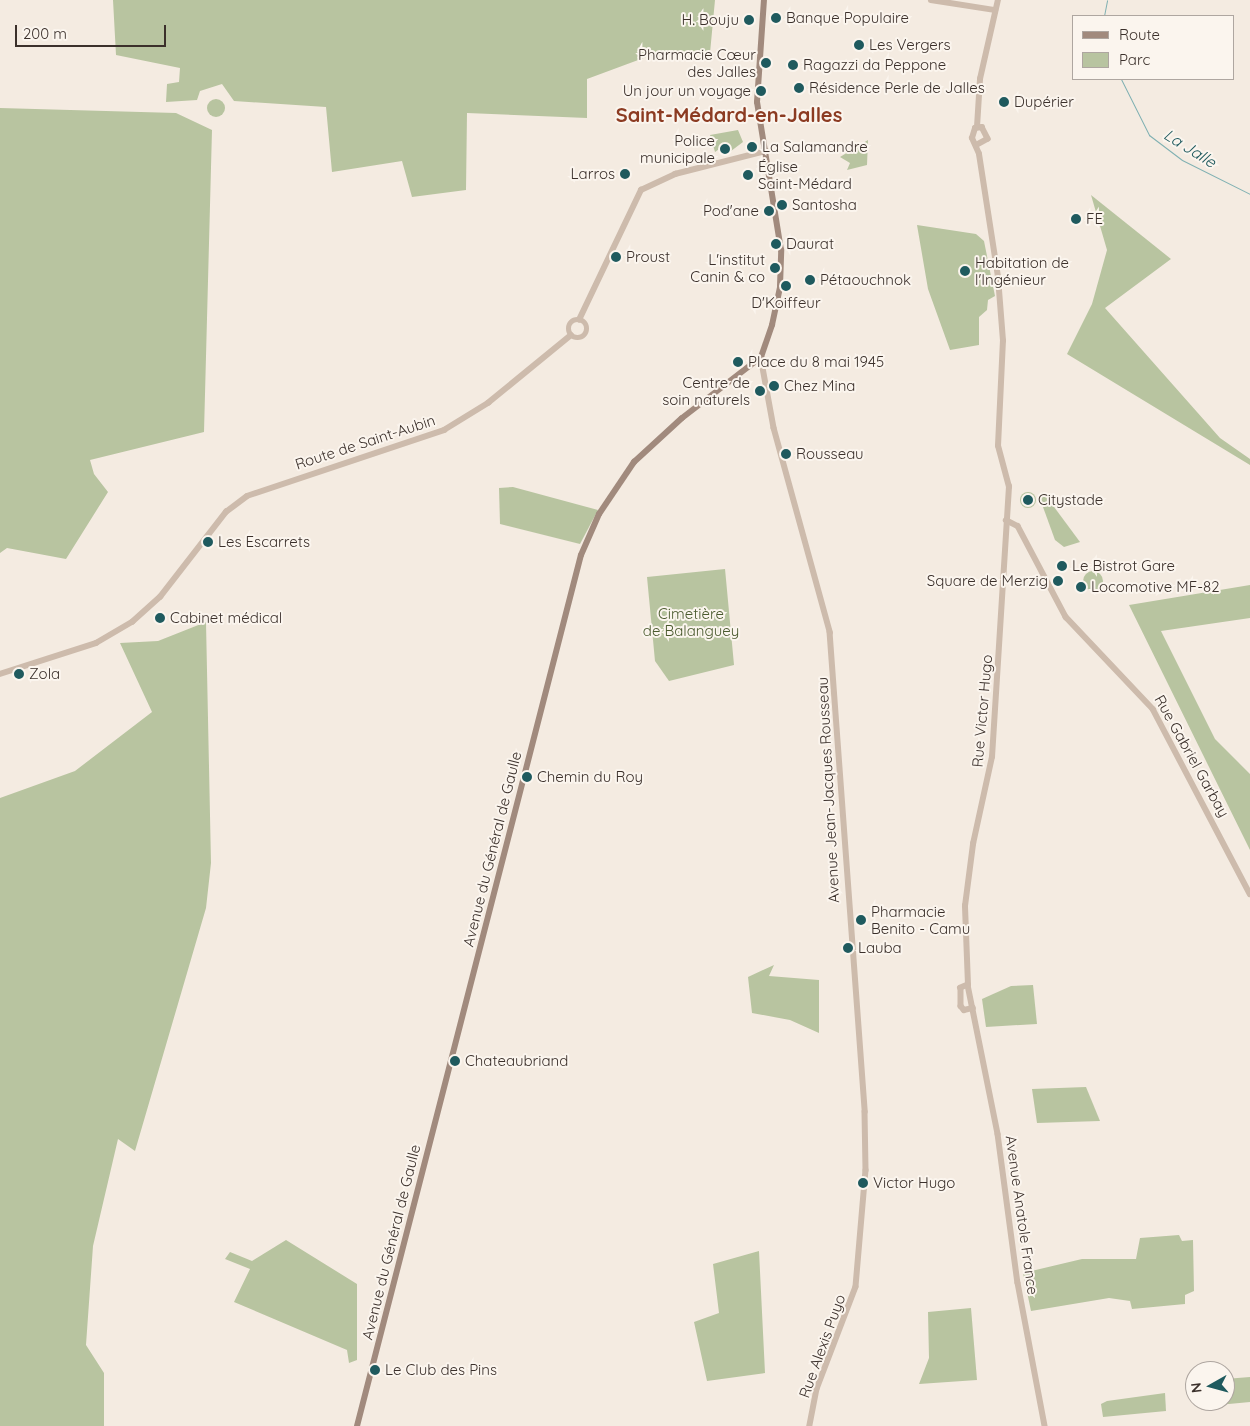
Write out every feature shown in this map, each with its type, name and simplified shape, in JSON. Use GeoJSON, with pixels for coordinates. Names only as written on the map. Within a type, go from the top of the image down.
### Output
{"type":"FeatureCollection","features":[{"type":"Feature","properties":{"kind":"main road"},"geometry":{"type":"LineString","coordinates":[[762,357],[776,310],[781,258],[766,151],[756,97],[764,0]]}},
{"type":"Feature","properties":{"kind":"main road","name":"Avenue du Général de Gaulle"},"geometry":{"type":"LineString","coordinates":[[357,1426],[580,555],[599,514],[634,462],[682,418],[762,357]]}},
{"type":"Feature","properties":{"kind":"street"},"geometry":{"type":"LineString","coordinates":[[931,0],[995,10]]}},
{"type":"Feature","properties":{"kind":"street"},"geometry":{"type":"LineString","coordinates":[[979,94],[984,127],[988,136],[981,144],[972,135],[977,127],[979,94],[998,0]]}},
{"type":"Feature","properties":{"kind":"street"},"geometry":{"type":"LineString","coordinates":[[977,127],[984,127]]}},
{"type":"Feature","properties":{"kind":"street","name":"Rue Victor Hugo"},"geometry":{"type":"LineString","coordinates":[[968,985],[965,906],[973,844],[992,757],[1008,476],[999,440],[1003,330],[988,230],[981,144]]}},
{"type":"Feature","properties":{"kind":"street"},"geometry":{"type":"LineString","coordinates":[[571,335],[570,325],[581,321],[641,190],[673,174],[766,151]]}},
{"type":"Feature","properties":{"kind":"street","name":"Route de Saint-Aubin"},"geometry":{"type":"LineString","coordinates":[[0,674],[96,643],[125,628],[160,597],[213,528],[237,502],[258,491],[413,442],[457,424],[571,335],[583,337],[581,321]]}},
{"type":"Feature","properties":{"kind":"street","name":"Avenue Jean-Jacques Rousseau"},"geometry":{"type":"LineString","coordinates":[[762,357],[774,428],[826,612],[834,662],[842,840],[865,1112],[862,1216]]}},
{"type":"Feature","properties":{"kind":"street","name":"Rue Gabriel Garbay"},"geometry":{"type":"LineString","coordinates":[[1006,520],[1018,526],[1066,617],[1153,709],[1250,894]]}},
{"type":"Feature","properties":{"kind":"street","name":"Rue Gabriel Garbay"},"geometry":{"type":"LineString","coordinates":[[1239,871],[1250,885]]}},
{"type":"Feature","properties":{"kind":"street"},"geometry":{"type":"LineString","coordinates":[[968,985],[961,988],[961,1006],[964,1010],[973,1008]]}},
{"type":"Feature","properties":{"kind":"street","name":"Avenue Anatole France"},"geometry":{"type":"LineString","coordinates":[[968,985],[1045,1426]]}},
{"type":"Feature","properties":{"kind":"street","name":"Rue Alexis Puyo"},"geometry":{"type":"LineString","coordinates":[[810,1426],[817,1390],[856,1287],[862,1216]]}},
{"type":"Feature","properties":{"kind":"green space"},"geometry":{"type":"Polygon","coordinates":[[[113,0],[715,0],[710,53],[675,51],[649,56],[587,79],[587,118],[467,113],[466,190],[412,197],[402,161],[332,172],[326,107],[234,101],[222,84],[200,91],[197,100],[166,102],[167,84],[179,82],[180,68],[116,55],[113,0]]]}},
{"type":"Feature","properties":{"kind":"green space"},"geometry":{"type":"Polygon","coordinates":[[[212,99],[220,99],[225,104],[223,115],[212,117],[207,112],[207,104],[212,99]]]}},
{"type":"Feature","properties":{"kind":"green space"},"geometry":{"type":"Polygon","coordinates":[[[0,108],[176,113],[212,130],[204,432],[90,460],[94,474],[108,492],[66,559],[7,548],[0,553],[0,108]]]}},
{"type":"Feature","properties":{"kind":"green space"},"geometry":{"type":"Polygon","coordinates":[[[738,130],[743,142],[731,151],[725,145],[715,152],[710,135],[738,130]]]}},
{"type":"Feature","properties":{"kind":"green space"},"geometry":{"type":"Polygon","coordinates":[[[868,140],[867,165],[847,170],[850,163],[840,157],[868,140]]]}},
{"type":"Feature","properties":{"kind":"green space"},"geometry":{"type":"Polygon","coordinates":[[[1091,195],[1171,259],[1105,308],[1220,438],[1250,459],[1250,465],[1067,354],[1092,304],[1107,250],[1091,195]]]}},
{"type":"Feature","properties":{"kind":"green space"},"geometry":{"type":"Polygon","coordinates":[[[917,225],[976,234],[984,241],[995,296],[988,300],[987,310],[979,317],[979,345],[950,350],[928,289],[917,225]]]}},
{"type":"Feature","properties":{"kind":"green space"},"geometry":{"type":"Polygon","coordinates":[[[513,487],[598,510],[580,544],[500,524],[499,488],[513,487]]]}},
{"type":"Feature","properties":{"kind":"green space","name":"Citystade"},"geometry":{"type":"Polygon","coordinates":[[[1028,492],[1036,500],[1028,508],[1020,500],[1028,492]]]}},
{"type":"Feature","properties":{"kind":"green space"},"geometry":{"type":"Polygon","coordinates":[[[1043,492],[1080,542],[1064,547],[1055,540],[1039,496],[1043,492]]]}},
{"type":"Feature","properties":{"kind":"green space","name":"Cimetière de Balanguey"},"geometry":{"type":"Polygon","coordinates":[[[725,569],[734,665],[669,681],[655,661],[647,577],[725,569]]]}},
{"type":"Feature","properties":{"kind":"green space"},"geometry":{"type":"Polygon","coordinates":[[[1093,571],[1100,574],[1103,581],[1100,588],[1093,591],[1086,588],[1083,581],[1086,574],[1093,571]]]}},
{"type":"Feature","properties":{"kind":"green space"},"geometry":{"type":"Polygon","coordinates":[[[1250,585],[1250,618],[1161,631],[1215,739],[1250,774],[1250,850],[1129,605],[1250,585]]]}},
{"type":"Feature","properties":{"kind":"green space"},"geometry":{"type":"Polygon","coordinates":[[[206,622],[211,863],[206,908],[135,1151],[118,1139],[93,1246],[86,1345],[104,1373],[104,1426],[0,1426],[0,798],[75,771],[152,712],[120,643],[158,641],[206,622]]]}},
{"type":"Feature","properties":{"kind":"green space"},"geometry":{"type":"Polygon","coordinates":[[[774,965],[769,976],[819,980],[819,1033],[790,1020],[752,1013],[748,977],[774,965]]]}},
{"type":"Feature","properties":{"kind":"green space"},"geometry":{"type":"Polygon","coordinates":[[[1033,985],[1037,1024],[986,1027],[982,999],[1011,986],[1033,985]]]}},
{"type":"Feature","properties":{"kind":"green space"},"geometry":{"type":"Polygon","coordinates":[[[1086,1087],[1100,1121],[1037,1123],[1032,1089],[1086,1087]]]}},
{"type":"Feature","properties":{"kind":"green space"},"geometry":{"type":"Polygon","coordinates":[[[1179,1235],[1182,1241],[1193,1240],[1194,1291],[1185,1295],[1185,1304],[1132,1309],[1130,1301],[1109,1298],[1031,1311],[1023,1273],[1082,1259],[1136,1259],[1140,1238],[1179,1235]]]}},
{"type":"Feature","properties":{"kind":"green space"},"geometry":{"type":"Polygon","coordinates":[[[286,1240],[357,1284],[357,1360],[349,1363],[347,1350],[234,1302],[250,1269],[225,1259],[230,1252],[252,1261],[286,1240]]]}},
{"type":"Feature","properties":{"kind":"green space"},"geometry":{"type":"Polygon","coordinates":[[[759,1251],[765,1373],[707,1381],[694,1322],[719,1313],[713,1264],[759,1251]]]}},
{"type":"Feature","properties":{"kind":"green space"},"geometry":{"type":"Polygon","coordinates":[[[971,1308],[977,1380],[919,1384],[929,1358],[928,1312],[971,1308]]]}},
{"type":"Feature","properties":{"kind":"green space"},"geometry":{"type":"Polygon","coordinates":[[[1250,1377],[1250,1402],[1235,1403],[1235,1378],[1250,1377]]]}},
{"type":"Feature","properties":{"kind":"green space"},"geometry":{"type":"Polygon","coordinates":[[[1165,1393],[1166,1411],[1103,1417],[1101,1404],[1107,1401],[1165,1393]]]}},
{"type":"Feature","properties":{"kind":"waterway","name":"La Jalle"},"geometry":{"type":"LineString","coordinates":[[1104,15],[1107,0]]}},
{"type":"Feature","properties":{"kind":"waterway","name":"La Jalle"},"geometry":{"type":"LineString","coordinates":[[1122,80],[1149,135],[1182,160],[1250,194]]}},
{"type":"Feature","properties":{"kind":"place","name":"Banque Populaire"},"geometry":{"type":"Point","coordinates":[776,18]}},
{"type":"Feature","properties":{"kind":"place","name":"H. Bouju"},"geometry":{"type":"Point","coordinates":[749,20]}},
{"type":"Feature","properties":{"kind":"place","name":"Les Vergers"},"geometry":{"type":"Point","coordinates":[859,45]}},
{"type":"Feature","properties":{"kind":"place","name":"Pharmacie Cœur des Jalles"},"geometry":{"type":"Point","coordinates":[766,63]}},
{"type":"Feature","properties":{"kind":"place","name":"Ragazzi da Peppone"},"geometry":{"type":"Point","coordinates":[793,65]}},
{"type":"Feature","properties":{"kind":"place","name":"Résidence Perle de Jalles"},"geometry":{"type":"Point","coordinates":[799,88]}},
{"type":"Feature","properties":{"kind":"place","name":"Un jour un voyage"},"geometry":{"type":"Point","coordinates":[761,91]}},
{"type":"Feature","properties":{"kind":"place","name":"Dupérier"},"geometry":{"type":"Point","coordinates":[1004,102]}},
{"type":"Feature","properties":{"kind":"place","name":"La Salamandre"},"geometry":{"type":"Point","coordinates":[752,147]}},
{"type":"Feature","properties":{"kind":"place","name":"Police municipale"},"geometry":{"type":"Point","coordinates":[725,149]}},
{"type":"Feature","properties":{"kind":"place","name":"Larros"},"geometry":{"type":"Point","coordinates":[625,174]}},
{"type":"Feature","properties":{"kind":"place","name":"Église Saint-Médard"},"geometry":{"type":"Point","coordinates":[748,175]}},
{"type":"Feature","properties":{"kind":"place","name":"Santosha"},"geometry":{"type":"Point","coordinates":[782,205]}},
{"type":"Feature","properties":{"kind":"place","name":"Pod'ane"},"geometry":{"type":"Point","coordinates":[769,211]}},
{"type":"Feature","properties":{"kind":"place","name":"FE"},"geometry":{"type":"Point","coordinates":[1076,219]}},
{"type":"Feature","properties":{"kind":"place","name":"Daurat"},"geometry":{"type":"Point","coordinates":[776,244]}},
{"type":"Feature","properties":{"kind":"place","name":"Proust"},"geometry":{"type":"Point","coordinates":[616,257]}},
{"type":"Feature","properties":{"kind":"place","name":"L'institut Canin & co"},"geometry":{"type":"Point","coordinates":[775,268]}},
{"type":"Feature","properties":{"kind":"place","name":"Habitation de l'Ingénieur"},"geometry":{"type":"Point","coordinates":[965,271]}},
{"type":"Feature","properties":{"kind":"place","name":"Pétaouchnok"},"geometry":{"type":"Point","coordinates":[810,280]}},
{"type":"Feature","properties":{"kind":"place","name":"D'Koiffeur"},"geometry":{"type":"Point","coordinates":[786,286]}},
{"type":"Feature","properties":{"kind":"place","name":"Place du 8 mai 1945"},"geometry":{"type":"Point","coordinates":[738,362]}},
{"type":"Feature","properties":{"kind":"place","name":"Chez Mina"},"geometry":{"type":"Point","coordinates":[774,386]}},
{"type":"Feature","properties":{"kind":"place","name":"Centre de soin naturels"},"geometry":{"type":"Point","coordinates":[760,391]}},
{"type":"Feature","properties":{"kind":"place","name":"Rousseau"},"geometry":{"type":"Point","coordinates":[786,454]}},
{"type":"Feature","properties":{"kind":"place","name":"Citystade"},"geometry":{"type":"Point","coordinates":[1028,500]}},
{"type":"Feature","properties":{"kind":"place","name":"Les Escarrets"},"geometry":{"type":"Point","coordinates":[208,542]}},
{"type":"Feature","properties":{"kind":"place","name":"Le Bistrot Gare"},"geometry":{"type":"Point","coordinates":[1062,566]}},
{"type":"Feature","properties":{"kind":"place","name":"Square de Merzig"},"geometry":{"type":"Point","coordinates":[1058,581]}},
{"type":"Feature","properties":{"kind":"place","name":"Locomotive MF-82"},"geometry":{"type":"Point","coordinates":[1081,587]}},
{"type":"Feature","properties":{"kind":"place","name":"Cabinet médical"},"geometry":{"type":"Point","coordinates":[160,618]}},
{"type":"Feature","properties":{"kind":"place","name":"Zola"},"geometry":{"type":"Point","coordinates":[19,674]}},
{"type":"Feature","properties":{"kind":"place","name":"Chemin du Roy"},"geometry":{"type":"Point","coordinates":[527,777]}},
{"type":"Feature","properties":{"kind":"place","name":"Pharmacie Benito - Camu"},"geometry":{"type":"Point","coordinates":[861,920]}},
{"type":"Feature","properties":{"kind":"place","name":"Lauba"},"geometry":{"type":"Point","coordinates":[848,948]}},
{"type":"Feature","properties":{"kind":"place","name":"Chateaubriand"},"geometry":{"type":"Point","coordinates":[455,1061]}},
{"type":"Feature","properties":{"kind":"place","name":"Victor Hugo"},"geometry":{"type":"Point","coordinates":[863,1183]}},
{"type":"Feature","properties":{"kind":"place","name":"Le Club des Pins"},"geometry":{"type":"Point","coordinates":[375,1370]}},
{"type":"Feature","properties":{"kind":"district","name":"Saint-Médard-en-Jalles"},"geometry":{"type":"Point","coordinates":[729,114]}}]}
